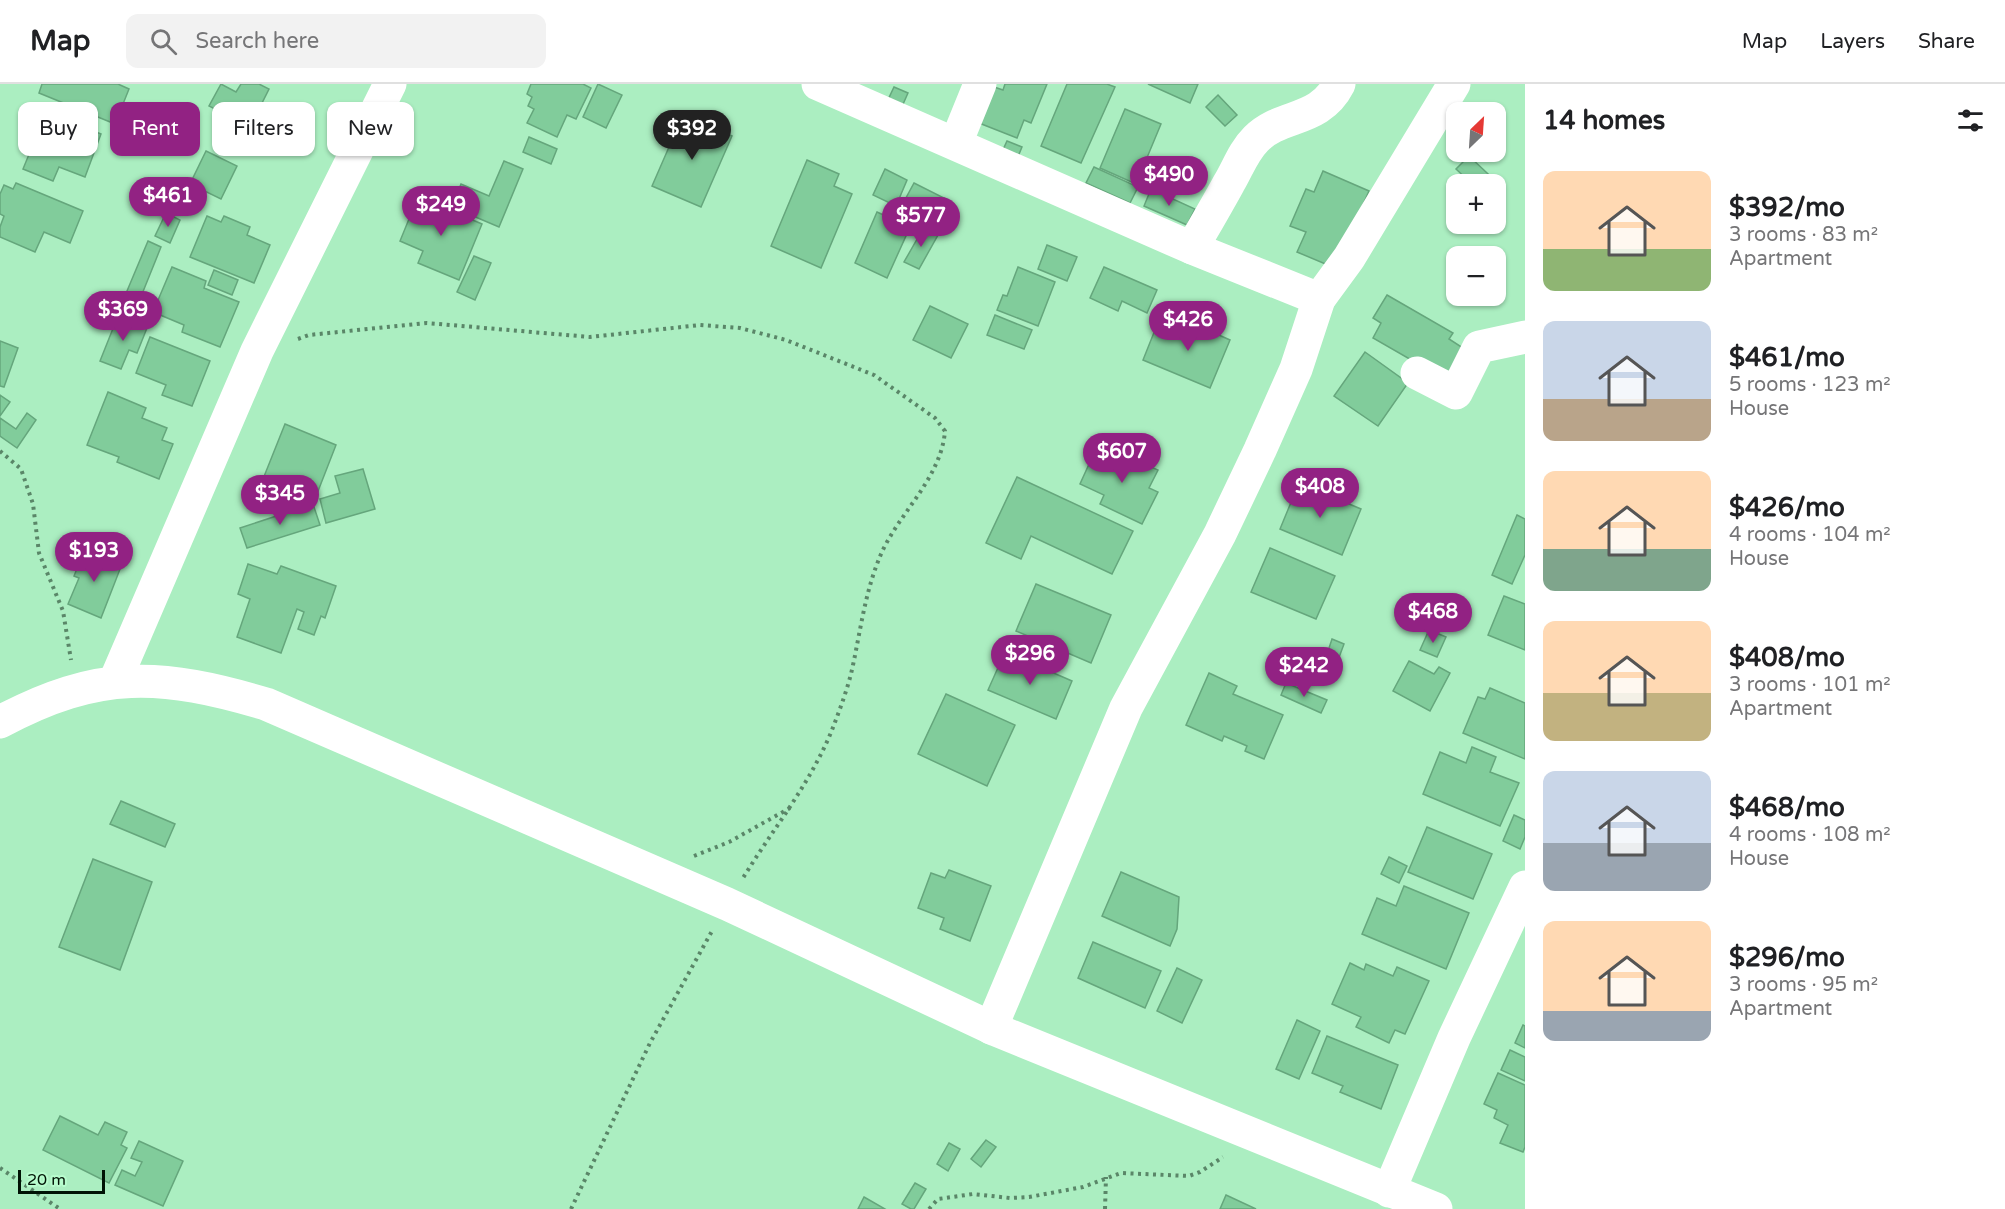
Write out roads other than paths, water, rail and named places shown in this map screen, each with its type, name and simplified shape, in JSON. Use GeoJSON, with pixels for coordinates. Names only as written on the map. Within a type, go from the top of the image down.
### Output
{"type":"FeatureCollection","features":[{"type":"Feature","properties":{"kind":"street"},"geometry":{"type":"LineString","coordinates":[[115,681],[257,351],[390,84]]}},
{"type":"Feature","properties":{"kind":"street"},"geometry":{"type":"LineString","coordinates":[[818,84],[1192,248],[1319,299]]}},
{"type":"Feature","properties":{"kind":"street"},"geometry":{"type":"LineString","coordinates":[[956,143],[980,84]]}},
{"type":"Feature","properties":{"kind":"street"},"geometry":{"type":"LineString","coordinates":[[1192,248],[1248,148],[1263,132],[1272,127],[1317,110],[1326,103],[1339,84]]}},
{"type":"Feature","properties":{"kind":"street"},"geometry":{"type":"LineString","coordinates":[[991,1028],[1126,708],[1220,534],[1260,450],[1296,369],[1319,299],[1349,258],[1454,84]]}},
{"type":"Feature","properties":{"kind":"street"},"geometry":{"type":"LineString","coordinates":[[1417,374],[1456,393],[1479,347],[1525,337]]}},
{"type":"Feature","properties":{"kind":"street"},"geometry":{"type":"LineString","coordinates":[[0,722],[27,708],[75,689],[115,681],[168,682],[215,689],[266,704],[648,872],[727,904],[991,1028],[1412,1202],[1454,1038],[1525,887]]}}]}
